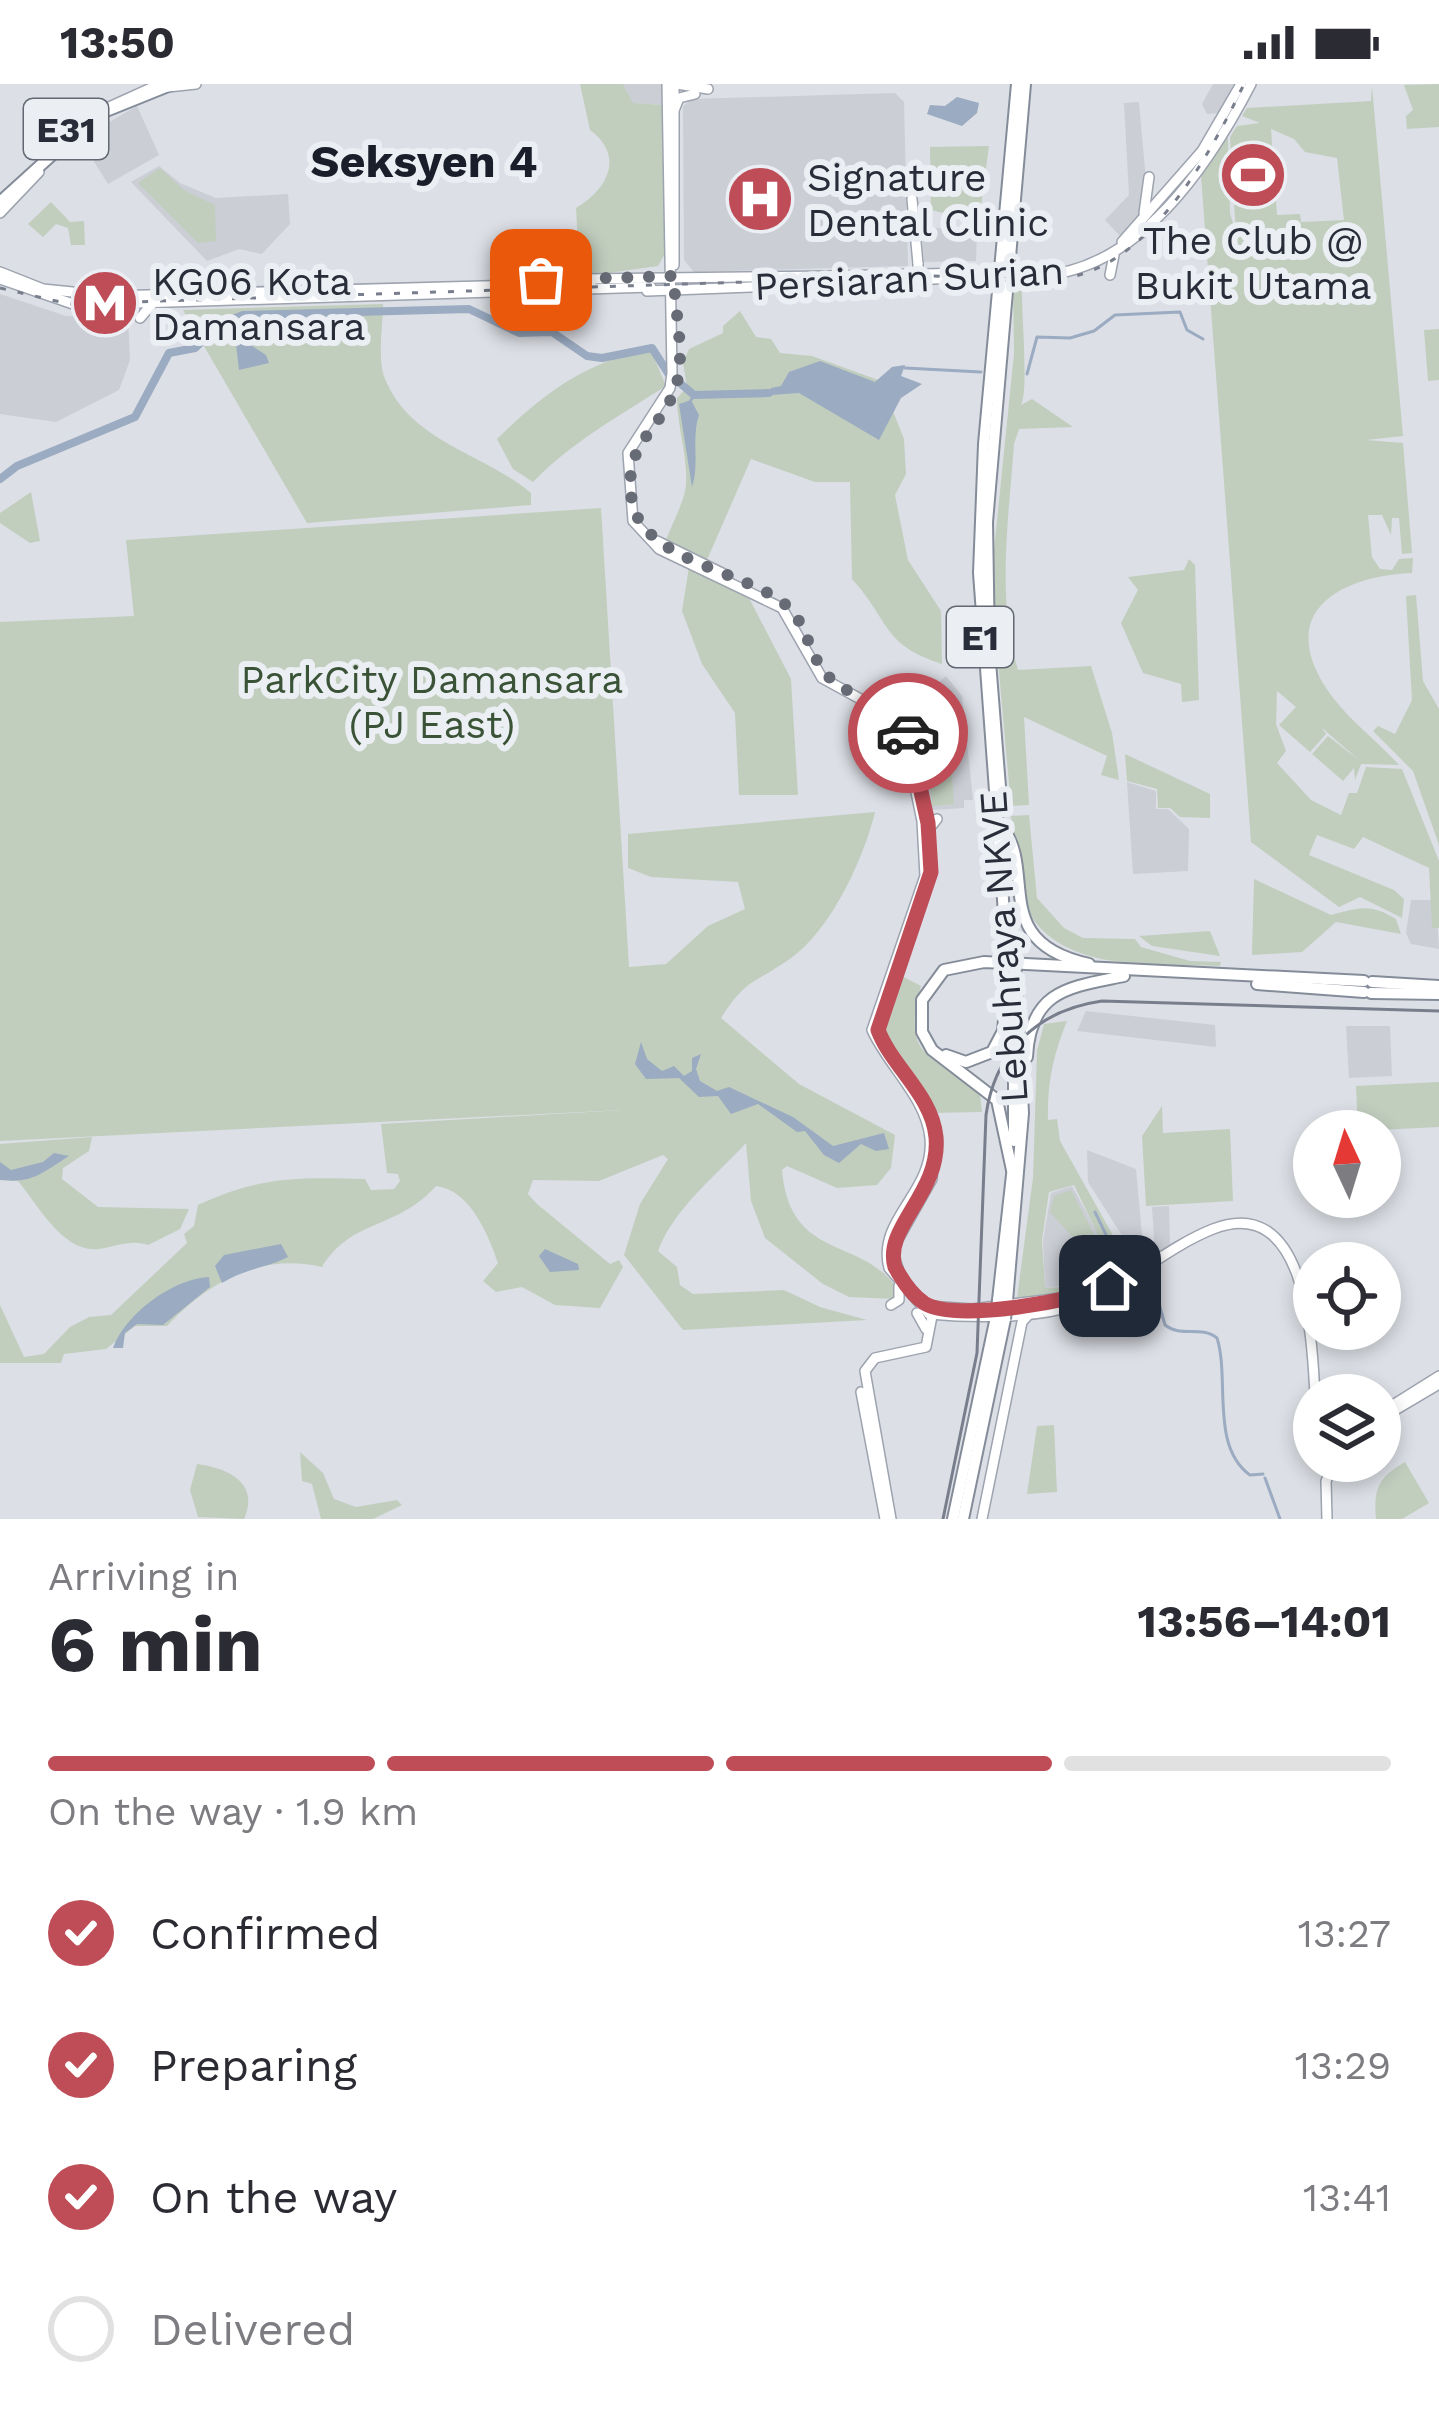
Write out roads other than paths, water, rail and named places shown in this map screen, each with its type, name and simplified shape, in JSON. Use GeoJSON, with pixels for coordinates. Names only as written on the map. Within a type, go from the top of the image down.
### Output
{"type":"FeatureCollection","features":[{"type":"Feature","properties":{"kind":"highway","name":"E31"},"geometry":{"type":"LineString","coordinates":[[0,203],[76,121],[148,84]]}},
{"type":"Feature","properties":{"kind":"highway","name":"E31"},"geometry":{"type":"LineString","coordinates":[[0,203],[96,115],[173,84]]}},
{"type":"Feature","properties":{"kind":"highway","name":"Lebuhraya NKVE"},"geometry":{"type":"LineString","coordinates":[[1010,954],[989,649],[987,536],[1021,84]]}},
{"type":"Feature","properties":{"kind":"highway","name":"Lebuhraya NKVE"},"geometry":{"type":"LineString","coordinates":[[963,1519],[1012,1311],[1023,1113],[980,642],[979,536],[1021,84]]}},
{"type":"Feature","properties":{"kind":"highway"},"geometry":{"type":"LineString","coordinates":[[1004,828],[1010,837],[1020,906],[1035,933],[1065,956],[1123,973]]}},
{"type":"Feature","properties":{"kind":"highway"},"geometry":{"type":"LineString","coordinates":[[1012,1170],[1005,1119],[997,1100],[943,1060],[925,1039],[920,1011],[929,983],[944,970],[966,963],[1439,990]]}},
{"type":"Feature","properties":{"kind":"highway"},"geometry":{"type":"LineString","coordinates":[[1012,978],[1004,1031],[992,1052],[965,1062],[933,1044],[924,1020],[927,999],[939,980],[960,969],[1123,973]]}},
{"type":"Feature","properties":{"kind":"highway"},"geometry":{"type":"LineString","coordinates":[[1023,1113],[1028,1040],[1040,1012],[1070,986],[1123,973]]}},
{"type":"Feature","properties":{"kind":"highway","name":"Lebuhraya NKVE"},"geometry":{"type":"LineString","coordinates":[[953,1519],[1012,1311],[1016,1084],[1012,978]]}},
{"type":"Feature","properties":{"kind":"main road"},"geometry":{"type":"LineString","coordinates":[[0,203],[88,116],[160,84]]}},
{"type":"Feature","properties":{"kind":"main road"},"geometry":{"type":"LineString","coordinates":[[0,203],[58,149],[128,101],[196,84]]}},
{"type":"Feature","properties":{"kind":"main road"},"geometry":{"type":"LineString","coordinates":[[672,86],[708,89]]}},
{"type":"Feature","properties":{"kind":"main road"},"geometry":{"type":"LineString","coordinates":[[671,276],[672,86]]}},
{"type":"Feature","properties":{"kind":"main road"},"geometry":{"type":"LineString","coordinates":[[672,86],[667,123],[667,253],[674,286]]}},
{"type":"Feature","properties":{"kind":"main road","name":"Persiaran Surian"},"geometry":{"type":"LineString","coordinates":[[0,276],[65,303],[124,304],[1072,273],[1114,255],[1190,176],[1246,86]]}},
{"type":"Feature","properties":{"kind":"main road","name":"Persiaran Surian"},"geometry":{"type":"LineString","coordinates":[[1037,274],[1098,257],[1140,224],[1218,129],[1246,86]]}},
{"type":"Feature","properties":{"kind":"main road"},"geometry":{"type":"LineString","coordinates":[[674,113],[677,100],[695,94]]}},
{"type":"Feature","properties":{"kind":"main road"},"geometry":{"type":"LineString","coordinates":[[0,203],[58,149]]}},
{"type":"Feature","properties":{"kind":"main road"},"geometry":{"type":"LineString","coordinates":[[1140,224],[1152,176],[1165,185],[1176,182]]}},
{"type":"Feature","properties":{"kind":"main road"},"geometry":{"type":"LineString","coordinates":[[1100,262],[1190,176]]}},
{"type":"Feature","properties":{"kind":"main road"},"geometry":{"type":"LineString","coordinates":[[914,204],[918,286],[958,284],[977,276]]}},
{"type":"Feature","properties":{"kind":"main road"},"geometry":{"type":"LineString","coordinates":[[674,242],[672,389],[633,441],[628,511],[639,530],[674,557],[785,611],[822,678],[892,719],[929,818],[925,876],[878,1030],[934,1126],[936,1169],[892,1250],[902,1279],[927,1311],[929,1328],[922,1350],[875,1358],[866,1366],[888,1519]]}},
{"type":"Feature","properties":{"kind":"main road"},"geometry":{"type":"LineString","coordinates":[[667,253],[662,272],[674,286]]}},
{"type":"Feature","properties":{"kind":"main road"},"geometry":{"type":"LineString","coordinates":[[1110,275],[1114,255]]}},
{"type":"Feature","properties":{"kind":"main road"},"geometry":{"type":"LineString","coordinates":[[746,274],[760,268]]}},
{"type":"Feature","properties":{"kind":"main road"},"geometry":{"type":"LineString","coordinates":[[856,275],[871,269]]}},
{"type":"Feature","properties":{"kind":"main road","name":"Persiaran Surian"},"geometry":{"type":"LineString","coordinates":[[0,276],[72,294],[674,286],[932,272],[977,276]]}},
{"type":"Feature","properties":{"kind":"main road","name":"Persiaran Surian"},"geometry":{"type":"LineString","coordinates":[[515,285],[535,280],[674,286],[746,274],[832,278]]}},
{"type":"Feature","properties":{"kind":"main road"},"geometry":{"type":"LineString","coordinates":[[422,291],[440,276],[452,286]]}},
{"type":"Feature","properties":{"kind":"main road","name":"Persiaran Surian"},"geometry":{"type":"LineString","coordinates":[[671,276],[674,286]]}},
{"type":"Feature","properties":{"kind":"main road"},"geometry":{"type":"LineString","coordinates":[[124,304],[138,318],[153,303]]}},
{"type":"Feature","properties":{"kind":"main road"},"geometry":{"type":"LineString","coordinates":[[629,489],[638,519],[658,542],[674,557],[692,557]]}},
{"type":"Feature","properties":{"kind":"main road"},"geometry":{"type":"LineString","coordinates":[[658,542],[784,604],[826,675],[898,716],[912,743],[929,818],[930,878],[872,1025],[919,1105],[930,1135],[926,1179],[889,1238],[887,1262],[899,1286],[927,1311],[1066,1308],[1107,1292],[1212,1229],[1237,1224],[1282,1241],[1310,1317],[1315,1374]]}},
{"type":"Feature","properties":{"kind":"main road"},"geometry":{"type":"LineString","coordinates":[[700,569],[728,576],[750,593]]}},
{"type":"Feature","properties":{"kind":"main road"},"geometry":{"type":"LineString","coordinates":[[1012,1311],[1096,1292],[1214,1223],[1245,1220],[1282,1241],[1293,1264]]}},
{"type":"Feature","properties":{"kind":"main road"},"geometry":{"type":"LineString","coordinates":[[891,1305],[899,1300],[899,1286]]}},
{"type":"Feature","properties":{"kind":"main road"},"geometry":{"type":"LineString","coordinates":[[929,1328],[951,1312],[1047,1303],[1096,1292]]}},
{"type":"Feature","properties":{"kind":"main road"},"geometry":{"type":"LineString","coordinates":[[980,1519],[1012,1311]]}},
{"type":"Feature","properties":{"kind":"main road"},"geometry":{"type":"LineString","coordinates":[[1401,1404],[1436,1381]]}},
{"type":"Feature","properties":{"kind":"main road"},"geometry":{"type":"LineString","coordinates":[[1324,1519],[1326,1482]]}},
{"type":"Feature","properties":{"kind":"water"},"geometry":{"type":"Polygon","coordinates":[[[957,97],[979,103],[977,113],[962,126],[927,114],[930,105],[945,106],[957,97]]]}},
{"type":"Feature","properties":{"kind":"water"},"geometry":{"type":"Polygon","coordinates":[[[235,335],[266,355],[269,363],[239,370],[235,335]]]}},
{"type":"Feature","properties":{"kind":"water"},"geometry":{"type":"Polygon","coordinates":[[[820,361],[875,382],[892,367],[905,365],[901,376],[922,384],[901,398],[879,440],[799,393],[771,395],[771,388],[781,386],[789,372],[820,361]]]}},
{"type":"Feature","properties":{"kind":"water"},"geometry":{"type":"Polygon","coordinates":[[[691,400],[699,415],[692,487],[679,404],[691,400]]]}},
{"type":"Feature","properties":{"kind":"water"},"geometry":{"type":"Polygon","coordinates":[[[641,1042],[647,1059],[662,1071],[674,1066],[684,1076],[692,1071],[692,1058],[701,1054],[696,1069],[700,1081],[717,1091],[729,1087],[793,1117],[833,1146],[884,1133],[889,1149],[876,1151],[861,1144],[839,1163],[824,1155],[805,1131],[797,1132],[758,1104],[731,1114],[718,1096],[699,1097],[679,1078],[646,1079],[635,1064],[641,1042]]]}},
{"type":"Feature","properties":{"kind":"water"},"geometry":{"type":"Polygon","coordinates":[[[54,1153],[69,1156],[34,1177],[0,1180],[0,1162],[11,1170],[43,1162],[54,1153]]]}},
{"type":"Feature","properties":{"kind":"water"},"geometry":{"type":"Polygon","coordinates":[[[281,1244],[288,1257],[222,1283],[215,1266],[224,1255],[281,1244]]]}},
{"type":"Feature","properties":{"kind":"water"},"geometry":{"type":"Polygon","coordinates":[[[545,1249],[578,1264],[579,1270],[550,1272],[539,1256],[545,1249]]]}},
{"type":"Feature","properties":{"kind":"water"},"geometry":{"type":"Polygon","coordinates":[[[209,1277],[210,1287],[163,1325],[137,1324],[125,1333],[123,1348],[113,1348],[128,1323],[151,1301],[180,1284],[209,1277]]]}},
{"type":"Feature","properties":{"kind":"waterway"},"geometry":{"type":"LineString","coordinates":[[0,479],[17,466],[135,417],[169,353],[195,348],[222,323],[243,315],[469,309],[519,333],[552,332],[587,356],[602,358],[652,348],[668,373],[694,395],[769,393]]}},
{"type":"Feature","properties":{"kind":"waterway"},"geometry":{"type":"LineString","coordinates":[[1027,374],[1037,337],[1070,338],[1094,331],[1115,315],[1180,312],[1187,330],[1203,339]]}},
{"type":"Feature","properties":{"kind":"waterway"},"geometry":{"type":"LineString","coordinates":[[905,368],[981,372]]}},
{"type":"Feature","properties":{"kind":"waterway"},"geometry":{"type":"LineString","coordinates":[[691,400],[694,395]]}},
{"type":"Feature","properties":{"kind":"waterway"},"geometry":{"type":"LineString","coordinates":[[1083,1291],[1124,1272],[1095,1212]]}},
{"type":"Feature","properties":{"kind":"waterway"},"geometry":{"type":"LineString","coordinates":[[1125,1291],[1130,1302],[1158,1300],[1165,1325],[1171,1329],[1217,1338],[1230,1447],[1250,1475],[1263,1474]]}},
{"type":"Feature","properties":{"kind":"waterway"},"geometry":{"type":"LineString","coordinates":[[1265,1478],[1280,1519]]}},
{"type":"Feature","properties":{"kind":"tram line"},"geometry":{"type":"LineString","coordinates":[[943,1519],[977,1353],[986,1115],[999,1071],[1023,1037],[1058,1014],[1102,1001],[1439,1011]]}},
{"type":"Feature","properties":{"kind":"railway"},"geometry":{"type":"LineString","coordinates":[[0,288],[69,304],[932,276],[1054,280],[1101,267],[1153,227],[1196,171],[1244,84]]}},
{"type":"Feature","properties":{"kind":"place","name":"The Club @ Bukit Utama"},"geometry":{"type":"Point","coordinates":[1253,175]}},
{"type":"Feature","properties":{"kind":"place","name":"Signature Dental Clinic"},"geometry":{"type":"Point","coordinates":[760,199]}},
{"type":"Feature","properties":{"kind":"place","name":"KG06 Kota Damansara"},"geometry":{"type":"Point","coordinates":[105,303]}},
{"type":"Feature","properties":{"kind":"district","name":"Seksyen 4"},"geometry":{"type":"Point","coordinates":[424,161]}},
{"type":"Feature","properties":{"kind":"park label","name":"ParkCity Damansara (PJ East)"},"geometry":{"type":"Point","coordinates":[432,702]}}]}
